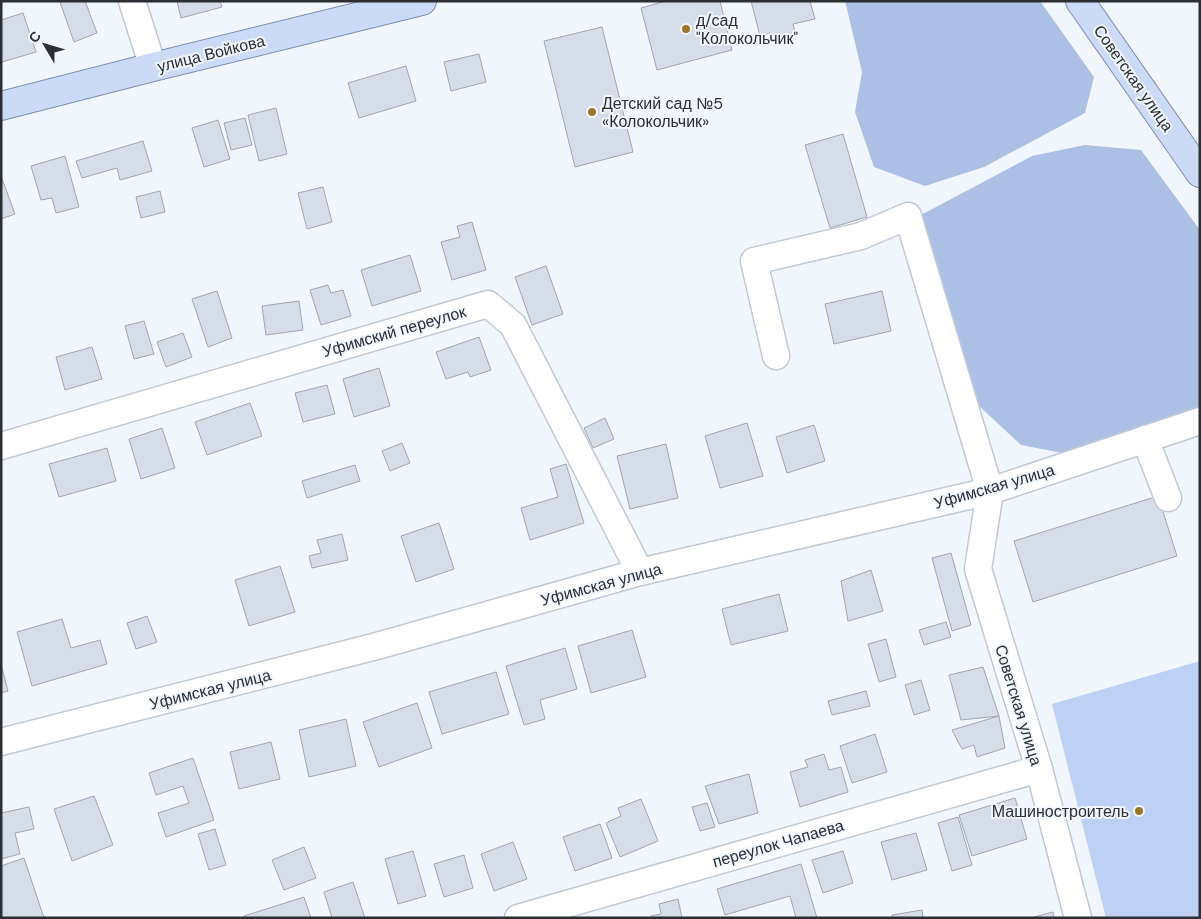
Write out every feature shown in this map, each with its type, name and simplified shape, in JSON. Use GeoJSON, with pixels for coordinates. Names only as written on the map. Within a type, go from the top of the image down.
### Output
{"type":"FeatureCollection","features":[{"type":"Feature","properties":{"kind":"main road","name":"улица Войкова"},"geometry":{"type":"LineString","coordinates":[[1,106],[422,1]]}},
{"type":"Feature","properties":{"kind":"main road","name":"Советская улица"},"geometry":{"type":"LineString","coordinates":[[1080,1],[1196,160]]}},
{"type":"Feature","properties":{"kind":"street"},"geometry":{"type":"LineString","coordinates":[[132,1],[153,67]]}},
{"type":"Feature","properties":{"kind":"street"},"geometry":{"type":"LineString","coordinates":[[776,356],[754,261],[861,236],[908,216],[990,491]]}},
{"type":"Feature","properties":{"kind":"street","name":"Уфимский переулок"},"geometry":{"type":"LineString","coordinates":[[1,446],[488,304],[513,325],[640,572]]}},
{"type":"Feature","properties":{"kind":"street","name":"Уфимская улица"},"geometry":{"type":"LineString","coordinates":[[1,742],[377,646],[640,572],[990,491],[1200,421]]}},
{"type":"Feature","properties":{"kind":"street"},"geometry":{"type":"LineString","coordinates":[[1146,439],[1168,498]]}},
{"type":"Feature","properties":{"kind":"street","name":"Советская улица"},"geometry":{"type":"LineString","coordinates":[[990,491],[978,569],[1039,769],[1078,918]]}},
{"type":"Feature","properties":{"kind":"street","name":"переулок Чапаева"},"geometry":{"type":"LineString","coordinates":[[518,918],[1039,769]]}},
{"type":"Feature","properties":{"kind":"shaded area"},"geometry":{"type":"Polygon","coordinates":[[[845,1],[1040,1],[1094,77],[1085,113],[984,167],[925,186],[874,167],[855,112],[862,72],[845,1]]]}},
{"type":"Feature","properties":{"kind":"shaded area"},"geometry":{"type":"Polygon","coordinates":[[[1085,145],[1141,150],[1200,230],[1200,413],[1073,455],[1021,445],[962,390],[919,216],[1032,156],[1085,145]]]}},
{"type":"Feature","properties":{"kind":"shaded area","name":"Машиностроитель"},"geometry":{"type":"Polygon","coordinates":[[[1200,661],[1200,918],[1106,918],[1052,704],[1200,661]]]}},
{"type":"Feature","properties":{"kind":"building"},"geometry":{"type":"Polygon","coordinates":[[[61,1],[85,1],[97,33],[74,42],[61,1]]]}},
{"type":"Feature","properties":{"kind":"building"},"geometry":{"type":"Polygon","coordinates":[[[177,1],[220,1],[222,7],[181,18],[177,1]]]}},
{"type":"Feature","properties":{"kind":"building"},"geometry":{"type":"Polygon","coordinates":[[[666,1],[720,1],[732,50],[657,70],[641,8],[666,1]]]}},
{"type":"Feature","properties":{"kind":"building"},"geometry":{"type":"Polygon","coordinates":[[[751,1],[810,1],[815,19],[793,24],[795,32],[772,39],[770,33],[760,36],[751,1]]]}},
{"type":"Feature","properties":{"kind":"building"},"geometry":{"type":"Polygon","coordinates":[[[23,13],[36,52],[2,62],[1,20],[23,13]]]}},
{"type":"Feature","properties":{"kind":"building"},"geometry":{"type":"Polygon","coordinates":[[[602,27],[633,152],[575,167],[544,41],[602,27]]]}},
{"type":"Feature","properties":{"kind":"building"},"geometry":{"type":"Polygon","coordinates":[[[479,54],[486,82],[451,91],[444,62],[479,54]]]}},
{"type":"Feature","properties":{"kind":"building"},"geometry":{"type":"Polygon","coordinates":[[[406,66],[416,101],[359,118],[348,83],[406,66]]]}},
{"type":"Feature","properties":{"kind":"building"},"geometry":{"type":"Polygon","coordinates":[[[276,108],[287,154],[259,161],[248,115],[276,108]]]}},
{"type":"Feature","properties":{"kind":"building"},"geometry":{"type":"Polygon","coordinates":[[[245,118],[252,145],[231,150],[224,123],[245,118]]]}},
{"type":"Feature","properties":{"kind":"building"},"geometry":{"type":"Polygon","coordinates":[[[218,120],[230,159],[204,167],[192,128],[218,120]]]}},
{"type":"Feature","properties":{"kind":"building"},"geometry":{"type":"Polygon","coordinates":[[[843,134],[867,217],[830,228],[805,145],[843,134]]]}},
{"type":"Feature","properties":{"kind":"building"},"geometry":{"type":"Polygon","coordinates":[[[143,141],[152,171],[120,180],[117,168],[82,178],[76,161],[143,141]]]}},
{"type":"Feature","properties":{"kind":"building"},"geometry":{"type":"Polygon","coordinates":[[[65,156],[79,207],[56,213],[52,198],[41,200],[31,166],[65,156]]]}},
{"type":"Feature","properties":{"kind":"building"},"geometry":{"type":"Polygon","coordinates":[[[1,176],[15,214],[1,219],[1,176]]]}},
{"type":"Feature","properties":{"kind":"building"},"geometry":{"type":"Polygon","coordinates":[[[323,187],[332,222],[307,229],[298,193],[323,187]]]}},
{"type":"Feature","properties":{"kind":"building"},"geometry":{"type":"Polygon","coordinates":[[[160,191],[165,212],[141,218],[136,197],[160,191]]]}},
{"type":"Feature","properties":{"kind":"building"},"geometry":{"type":"Polygon","coordinates":[[[472,222],[486,270],[452,280],[441,242],[460,237],[457,226],[472,222]]]}},
{"type":"Feature","properties":{"kind":"building"},"geometry":{"type":"Polygon","coordinates":[[[410,255],[421,291],[372,306],[361,270],[410,255]]]}},
{"type":"Feature","properties":{"kind":"building"},"geometry":{"type":"Polygon","coordinates":[[[546,266],[563,314],[532,325],[515,277],[546,266]]]}},
{"type":"Feature","properties":{"kind":"building"},"geometry":{"type":"Polygon","coordinates":[[[328,285],[331,293],[343,290],[351,316],[321,325],[310,290],[328,285]]]}},
{"type":"Feature","properties":{"kind":"building"},"geometry":{"type":"Polygon","coordinates":[[[217,291],[232,338],[208,347],[192,299],[217,291]]]}},
{"type":"Feature","properties":{"kind":"building"},"geometry":{"type":"Polygon","coordinates":[[[882,291],[891,331],[834,344],[825,304],[882,291]]]}},
{"type":"Feature","properties":{"kind":"building"},"geometry":{"type":"Polygon","coordinates":[[[299,301],[303,330],[266,335],[262,306],[299,301]]]}},
{"type":"Feature","properties":{"kind":"building"},"geometry":{"type":"Polygon","coordinates":[[[144,321],[154,354],[134,359],[125,326],[144,321]]]}},
{"type":"Feature","properties":{"kind":"building"},"geometry":{"type":"Polygon","coordinates":[[[183,333],[192,357],[166,367],[157,342],[183,333]]]}},
{"type":"Feature","properties":{"kind":"building"},"geometry":{"type":"Polygon","coordinates":[[[479,337],[491,370],[470,377],[468,372],[446,379],[436,352],[479,337]]]}},
{"type":"Feature","properties":{"kind":"building"},"geometry":{"type":"Polygon","coordinates":[[[92,347],[102,379],[65,390],[56,357],[92,347]]]}},
{"type":"Feature","properties":{"kind":"building"},"geometry":{"type":"Polygon","coordinates":[[[379,368],[390,406],[354,417],[343,379],[379,368]]]}},
{"type":"Feature","properties":{"kind":"building"},"geometry":{"type":"Polygon","coordinates":[[[327,385],[335,414],[303,422],[295,393],[327,385]]]}},
{"type":"Feature","properties":{"kind":"building"},"geometry":{"type":"Polygon","coordinates":[[[250,403],[262,436],[207,455],[195,422],[250,403]]]}},
{"type":"Feature","properties":{"kind":"building"},"geometry":{"type":"Polygon","coordinates":[[[605,418],[614,439],[593,448],[584,428],[605,418]]]}},
{"type":"Feature","properties":{"kind":"building"},"geometry":{"type":"Polygon","coordinates":[[[747,423],[763,476],[720,488],[705,436],[747,423]]]}},
{"type":"Feature","properties":{"kind":"building"},"geometry":{"type":"Polygon","coordinates":[[[814,425],[825,461],[787,473],[776,437],[814,425]]]}},
{"type":"Feature","properties":{"kind":"building"},"geometry":{"type":"Polygon","coordinates":[[[162,428],[175,468],[141,479],[129,439],[162,428]]]}},
{"type":"Feature","properties":{"kind":"building"},"geometry":{"type":"Polygon","coordinates":[[[402,443],[410,463],[390,471],[382,451],[402,443]]]}},
{"type":"Feature","properties":{"kind":"building"},"geometry":{"type":"Polygon","coordinates":[[[666,444],[678,498],[630,509],[617,456],[666,444]]]}},
{"type":"Feature","properties":{"kind":"building"},"geometry":{"type":"Polygon","coordinates":[[[107,448],[116,481],[59,497],[49,464],[107,448]]]}},
{"type":"Feature","properties":{"kind":"building"},"geometry":{"type":"Polygon","coordinates":[[[566,464],[584,523],[530,540],[521,508],[558,497],[550,469],[566,464]]]}},
{"type":"Feature","properties":{"kind":"building"},"geometry":{"type":"Polygon","coordinates":[[[355,465],[360,481],[307,498],[302,481],[355,465]]]}},
{"type":"Feature","properties":{"kind":"building"},"geometry":{"type":"Polygon","coordinates":[[[1158,496],[1177,556],[1033,602],[1014,541],[1158,496]]]}},
{"type":"Feature","properties":{"kind":"building"},"geometry":{"type":"Polygon","coordinates":[[[439,523],[454,569],[416,582],[401,536],[439,523]]]}},
{"type":"Feature","properties":{"kind":"building"},"geometry":{"type":"Polygon","coordinates":[[[342,534],[348,560],[312,568],[309,556],[321,553],[317,540],[342,534]]]}},
{"type":"Feature","properties":{"kind":"building"},"geometry":{"type":"Polygon","coordinates":[[[951,553],[971,625],[952,631],[932,558],[951,553]]]}},
{"type":"Feature","properties":{"kind":"building"},"geometry":{"type":"Polygon","coordinates":[[[280,566],[295,612],[249,626],[235,580],[280,566]]]}},
{"type":"Feature","properties":{"kind":"building"},"geometry":{"type":"Polygon","coordinates":[[[871,570],[883,611],[848,621],[841,581],[871,570]]]}},
{"type":"Feature","properties":{"kind":"building"},"geometry":{"type":"Polygon","coordinates":[[[779,594],[788,631],[731,645],[722,609],[779,594]]]}},
{"type":"Feature","properties":{"kind":"building"},"geometry":{"type":"Polygon","coordinates":[[[147,616],[157,642],[136,649],[127,623],[147,616]]]}},
{"type":"Feature","properties":{"kind":"building"},"geometry":{"type":"Polygon","coordinates":[[[62,619],[71,648],[100,640],[107,664],[32,686],[17,632],[62,619]]]}},
{"type":"Feature","properties":{"kind":"building"},"geometry":{"type":"Polygon","coordinates":[[[946,622],[951,637],[924,645],[919,630],[946,622]]]}},
{"type":"Feature","properties":{"kind":"building"},"geometry":{"type":"Polygon","coordinates":[[[632,630],[646,677],[591,693],[578,646],[632,630]]]}},
{"type":"Feature","properties":{"kind":"building"},"geometry":{"type":"Polygon","coordinates":[[[886,639],[896,677],[879,682],[868,644],[886,639]]]}},
{"type":"Feature","properties":{"kind":"building"},"geometry":{"type":"Polygon","coordinates":[[[565,648],[577,689],[540,700],[545,719],[524,725],[506,666],[565,648]]]}},
{"type":"Feature","properties":{"kind":"building"},"geometry":{"type":"Polygon","coordinates":[[[1,664],[8,691],[1,693],[1,664]]]}},
{"type":"Feature","properties":{"kind":"building"},"geometry":{"type":"Polygon","coordinates":[[[983,667],[999,716],[961,720],[949,675],[983,667]]]}},
{"type":"Feature","properties":{"kind":"building"},"geometry":{"type":"Polygon","coordinates":[[[496,672],[509,714],[442,734],[429,692],[496,672]]]}},
{"type":"Feature","properties":{"kind":"building"},"geometry":{"type":"Polygon","coordinates":[[[921,680],[930,710],[914,715],[905,685],[921,680]]]}},
{"type":"Feature","properties":{"kind":"building"},"geometry":{"type":"Polygon","coordinates":[[[866,691],[870,706],[832,715],[828,701],[866,691]]]}},
{"type":"Feature","properties":{"kind":"building"},"geometry":{"type":"Polygon","coordinates":[[[417,703],[432,748],[379,767],[363,722],[417,703]]]}},
{"type":"Feature","properties":{"kind":"building"},"geometry":{"type":"Polygon","coordinates":[[[999,716],[1005,748],[977,757],[974,745],[962,749],[952,730],[999,716]]]}},
{"type":"Feature","properties":{"kind":"building"},"geometry":{"type":"Polygon","coordinates":[[[346,719],[356,766],[309,777],[299,730],[346,719]]]}},
{"type":"Feature","properties":{"kind":"building"},"geometry":{"type":"Polygon","coordinates":[[[875,734],[887,772],[852,783],[840,746],[875,734]]]}},
{"type":"Feature","properties":{"kind":"building"},"geometry":{"type":"Polygon","coordinates":[[[271,742],[280,779],[239,789],[230,752],[271,742]]]}},
{"type":"Feature","properties":{"kind":"building"},"geometry":{"type":"Polygon","coordinates":[[[824,754],[829,770],[841,767],[848,792],[800,807],[790,772],[808,767],[805,760],[824,754]]]}},
{"type":"Feature","properties":{"kind":"building"},"geometry":{"type":"Polygon","coordinates":[[[193,758],[214,820],[166,837],[158,813],[189,803],[183,786],[156,795],[149,773],[193,758]]]}},
{"type":"Feature","properties":{"kind":"building"},"geometry":{"type":"Polygon","coordinates":[[[749,774],[758,813],[719,824],[705,786],[749,774]]]}},
{"type":"Feature","properties":{"kind":"building"},"geometry":{"type":"Polygon","coordinates":[[[94,796],[113,845],[72,861],[54,809],[94,796]]]}},
{"type":"Feature","properties":{"kind":"building"},"geometry":{"type":"Polygon","coordinates":[[[1015,798],[1027,839],[972,856],[959,815],[1015,798]]]}},
{"type":"Feature","properties":{"kind":"building"},"geometry":{"type":"Polygon","coordinates":[[[641,799],[658,841],[620,857],[606,823],[621,816],[618,808],[641,799]]]}},
{"type":"Feature","properties":{"kind":"building"},"geometry":{"type":"Polygon","coordinates":[[[707,803],[715,827],[700,831],[692,807],[707,803]]]}},
{"type":"Feature","properties":{"kind":"building"},"geometry":{"type":"Polygon","coordinates":[[[29,807],[34,829],[15,833],[20,854],[1,859],[1,813],[29,807]]]}},
{"type":"Feature","properties":{"kind":"building"},"geometry":{"type":"Polygon","coordinates":[[[958,817],[972,865],[952,871],[938,823],[958,817]]]}},
{"type":"Feature","properties":{"kind":"building"},"geometry":{"type":"Polygon","coordinates":[[[600,824],[612,858],[575,871],[563,837],[600,824]]]}},
{"type":"Feature","properties":{"kind":"building"},"geometry":{"type":"Polygon","coordinates":[[[215,829],[226,865],[209,870],[198,834],[215,829]]]}},
{"type":"Feature","properties":{"kind":"building"},"geometry":{"type":"Polygon","coordinates":[[[916,833],[927,870],[892,880],[881,842],[916,833]]]}},
{"type":"Feature","properties":{"kind":"building"},"geometry":{"type":"Polygon","coordinates":[[[513,842],[527,879],[494,891],[481,854],[513,842]]]}},
{"type":"Feature","properties":{"kind":"building"},"geometry":{"type":"Polygon","coordinates":[[[304,847],[316,878],[284,890],[272,860],[304,847]]]}},
{"type":"Feature","properties":{"kind":"building"},"geometry":{"type":"Polygon","coordinates":[[[413,851],[426,896],[398,904],[385,859],[413,851]]]}},
{"type":"Feature","properties":{"kind":"building"},"geometry":{"type":"Polygon","coordinates":[[[843,851],[853,883],[823,893],[812,860],[843,851]]]}},
{"type":"Feature","properties":{"kind":"building"},"geometry":{"type":"Polygon","coordinates":[[[464,855],[473,888],[444,897],[434,864],[464,855]]]}},
{"type":"Feature","properties":{"kind":"building"},"geometry":{"type":"Polygon","coordinates":[[[24,858],[44,918],[1,918],[1,866],[24,858]]]}},
{"type":"Feature","properties":{"kind":"building"},"geometry":{"type":"Polygon","coordinates":[[[801,864],[817,918],[796,918],[790,896],[725,915],[717,889],[801,864]]]}},
{"type":"Feature","properties":{"kind":"building"},"geometry":{"type":"Polygon","coordinates":[[[353,882],[365,918],[332,918],[324,892],[353,882]]]}},
{"type":"Feature","properties":{"kind":"building"},"geometry":{"type":"Polygon","coordinates":[[[304,897],[311,918],[245,918],[244,916],[304,897]]]}},
{"type":"Feature","properties":{"kind":"building"},"geometry":{"type":"Polygon","coordinates":[[[678,899],[682,918],[651,918],[651,916],[661,914],[659,904],[678,899]]]}},
{"type":"Feature","properties":{"kind":"building"},"geometry":{"type":"Polygon","coordinates":[[[922,910],[923,918],[892,918],[892,915],[922,910]]]}},
{"type":"Feature","properties":{"kind":"building"},"geometry":{"type":"Polygon","coordinates":[[[1053,912],[1054,918],[1030,918],[1053,912]]]}},
{"type":"Feature","properties":{"kind":"place","name":"д/сад \"Колокольчик\""},"geometry":{"type":"Point","coordinates":[686,29]}},
{"type":"Feature","properties":{"kind":"place","name":"Детский сад №5 «Колокольчик»"},"geometry":{"type":"Point","coordinates":[592,112]}},
{"type":"Feature","properties":{"kind":"place","name":"Машиностроитель"},"geometry":{"type":"Point","coordinates":[1139,811]}}]}
